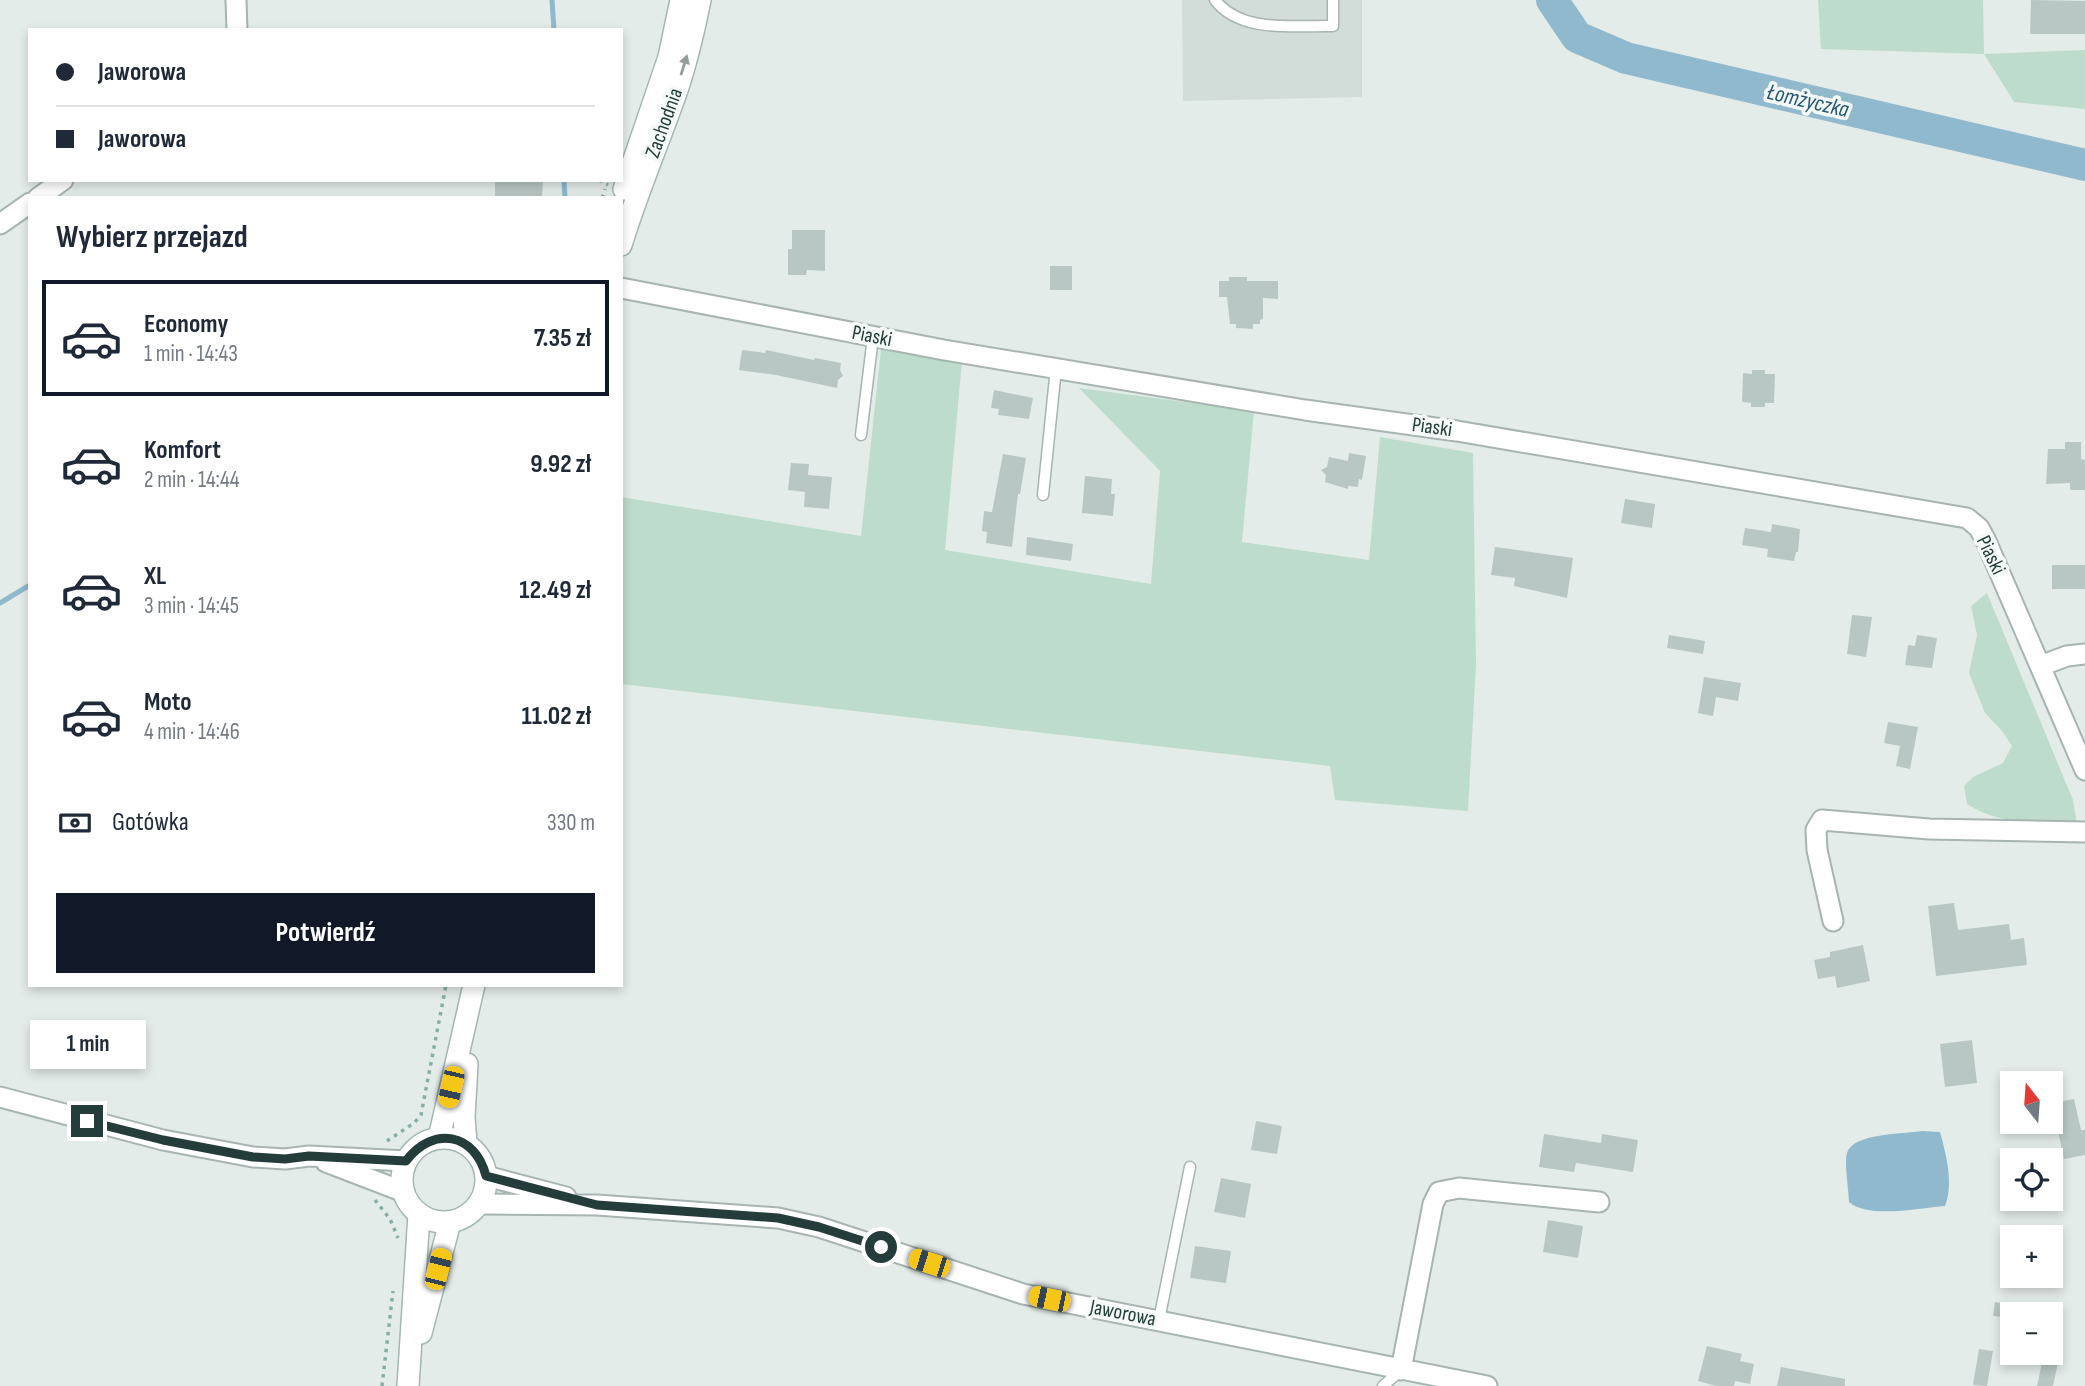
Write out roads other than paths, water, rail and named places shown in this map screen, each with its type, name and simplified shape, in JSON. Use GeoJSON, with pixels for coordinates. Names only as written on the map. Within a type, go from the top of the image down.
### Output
{"type":"FeatureCollection","features":[{"type":"Feature","properties":{"kind":"main road","name":"Zachodnia"},"geometry":{"type":"LineString","coordinates":[[622,196],[669,57],[681,0]]}},
{"type":"Feature","properties":{"kind":"main road","name":"Zachodnia"},"geometry":{"type":"LineString","coordinates":[[623,238],[636,194],[673,102],[691,42],[699,0]]}},
{"type":"Feature","properties":{"kind":"main road"},"geometry":{"type":"LineString","coordinates":[[439,1138],[474,987]]}},
{"type":"Feature","properties":{"kind":"main road"},"geometry":{"type":"LineString","coordinates":[[466,1144],[464,1117],[470,1009]]}},
{"type":"Feature","properties":{"kind":"main road"},"geometry":{"type":"LineString","coordinates":[[439,1138],[466,1144],[475,1152],[486,1176],[484,1191],[478,1204],[461,1219],[450,1222],[429,1219],[419,1214],[411,1206],[404,1192],[403,1173],[406,1161],[414,1150],[439,1138]]}},
{"type":"Feature","properties":{"kind":"main road"},"geometry":{"type":"LineString","coordinates":[[409,1386],[419,1214]]}},
{"type":"Feature","properties":{"kind":"main road"},"geometry":{"type":"LineString","coordinates":[[409,1386],[450,1222]]}},
{"type":"Feature","properties":{"kind":"street"},"geometry":{"type":"LineString","coordinates":[[236,0],[237,28]]}},
{"type":"Feature","properties":{"kind":"street"},"geometry":{"type":"LineString","coordinates":[[41,196],[60,182]]}},
{"type":"Feature","properties":{"kind":"street"},"geometry":{"type":"LineString","coordinates":[[0,224],[28,204]]}},
{"type":"Feature","properties":{"kind":"street","name":"Piaski"},"geometry":{"type":"LineString","coordinates":[[623,288],[873,337],[1305,410],[1457,431],[1967,518],[1979,528],[1986,541],[2085,770]]}},
{"type":"Feature","properties":{"kind":"street"},"geometry":{"type":"LineString","coordinates":[[2039,666],[2067,656],[2085,654]]}},
{"type":"Feature","properties":{"kind":"street"},"geometry":{"type":"LineString","coordinates":[[1833,921],[1817,850],[1816,830],[1822,820],[1929,829],[2085,832]]}},
{"type":"Feature","properties":{"kind":"street"},"geometry":{"type":"LineString","coordinates":[[0,1097],[163,1140],[253,1157],[285,1159],[309,1156],[406,1161]]}},
{"type":"Feature","properties":{"kind":"street"},"geometry":{"type":"LineString","coordinates":[[309,1156],[404,1192]]}},
{"type":"Feature","properties":{"kind":"street","name":"Jaworowa"},"geometry":{"type":"LineString","coordinates":[[486,1176],[597,1205]]}},
{"type":"Feature","properties":{"kind":"street"},"geometry":{"type":"LineString","coordinates":[[1401,1370],[1433,1204],[1439,1192],[1459,1188],[1599,1202]]}},
{"type":"Feature","properties":{"kind":"street","name":"Jaworowa"},"geometry":{"type":"LineString","coordinates":[[478,1204],[597,1205],[778,1218],[819,1227],[1023,1294],[1487,1386]]}},
{"type":"Feature","properties":{"kind":"lane"},"geometry":{"type":"LineString","coordinates":[[1215,0],[1220,8],[1256,25],[1333,26],[1333,0]]}},
{"type":"Feature","properties":{"kind":"lane"},"geometry":{"type":"LineString","coordinates":[[861,435],[873,337]]}},
{"type":"Feature","properties":{"kind":"lane"},"geometry":{"type":"LineString","coordinates":[[1043,495],[1056,368]]}},
{"type":"Feature","properties":{"kind":"lane"},"geometry":{"type":"LineString","coordinates":[[1159,1320],[1190,1167]]}},
{"type":"Feature","properties":{"kind":"lane"},"geometry":{"type":"LineString","coordinates":[[1383,1386],[1401,1370]]}},
{"type":"Feature","properties":{"kind":"water"},"geometry":{"type":"Polygon","coordinates":[[[1922,1131],[1940,1132],[1949,1179],[1945,1206],[1881,1211],[1868,1210],[1849,1202],[1846,1157],[1851,1146],[1868,1138],[1922,1131]]]}},
{"type":"Feature","properties":{"kind":"waterway"},"geometry":{"type":"LineString","coordinates":[[552,0],[554,28]]}},
{"type":"Feature","properties":{"kind":"waterway","name":"Łomżyczka"},"geometry":{"type":"LineString","coordinates":[[1552,0],[1577,37],[1626,58],[2085,165]]}},
{"type":"Feature","properties":{"kind":"waterway"},"geometry":{"type":"LineString","coordinates":[[564,182],[565,196]]}},
{"type":"Feature","properties":{"kind":"waterway"},"geometry":{"type":"LineString","coordinates":[[0,603],[28,586]]}}]}
